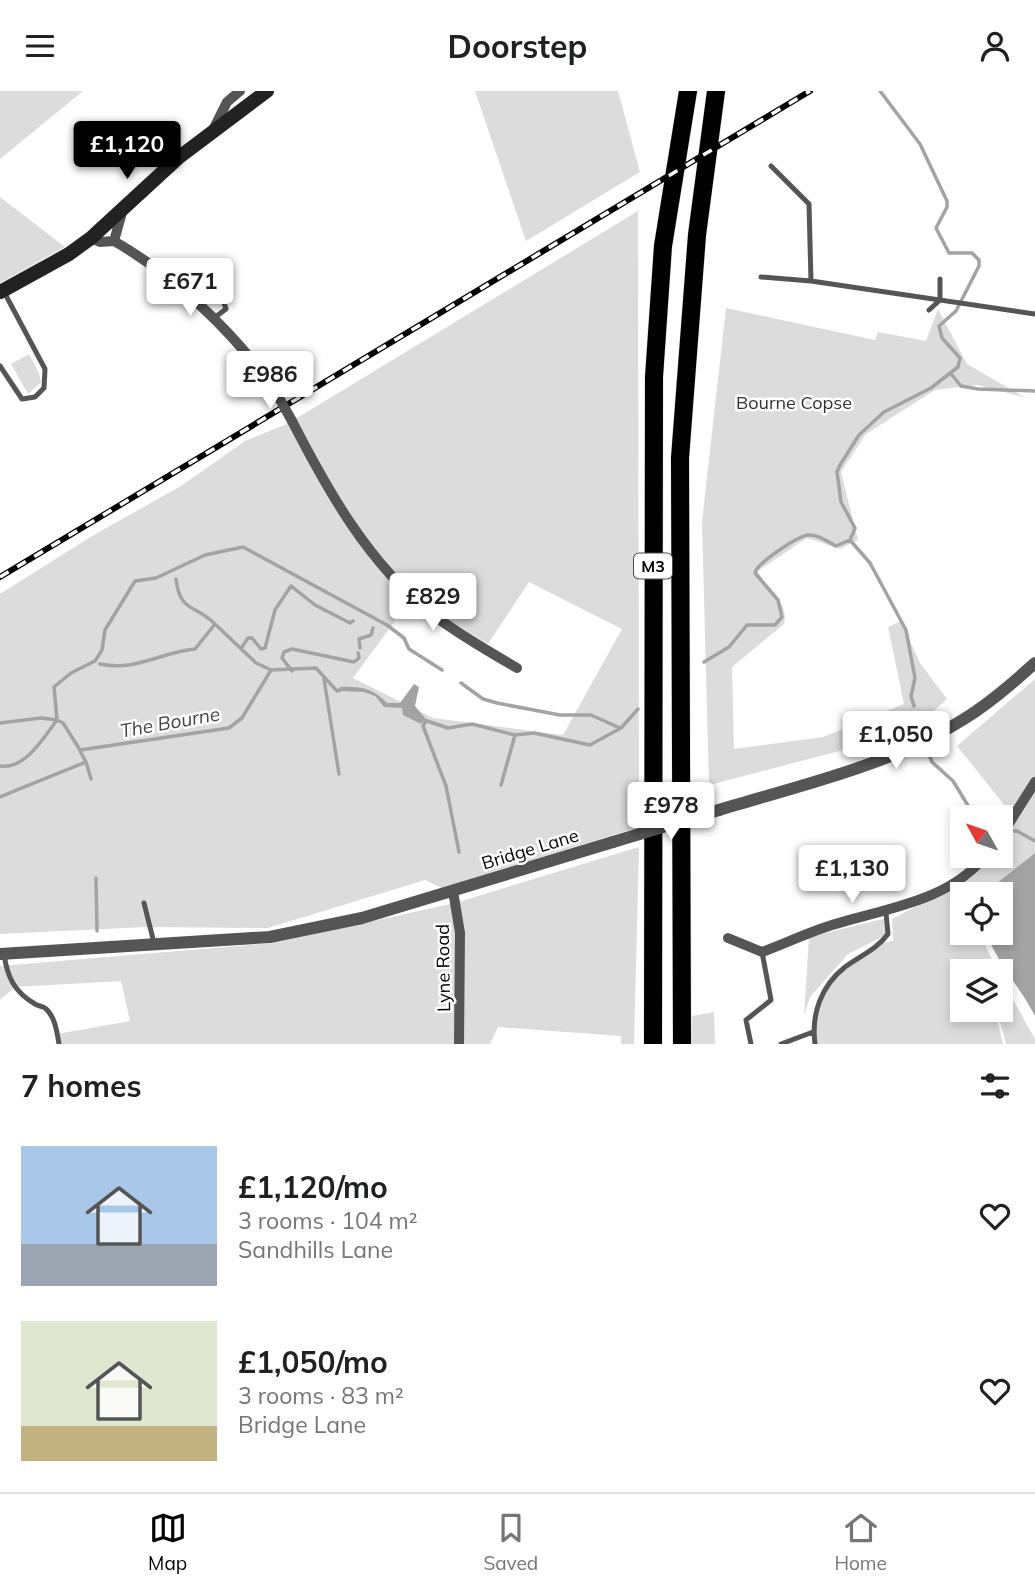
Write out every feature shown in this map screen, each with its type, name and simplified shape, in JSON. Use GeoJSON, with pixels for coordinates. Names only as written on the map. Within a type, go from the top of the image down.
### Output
{"type":"FeatureCollection","features":[{"type":"Feature","properties":{"kind":"highway","name":"M3"},"geometry":{"type":"LineString","coordinates":[[653,1044],[654,377],[663,246],[688,91]]}},
{"type":"Feature","properties":{"kind":"highway","name":"M3"},"geometry":{"type":"LineString","coordinates":[[682,1044],[680,458],[697,235],[716,91]]}},
{"type":"Feature","properties":{"kind":"main road"},"geometry":{"type":"LineString","coordinates":[[2,291],[91,238],[212,131],[267,91]]}},
{"type":"Feature","properties":{"kind":"street"},"geometry":{"type":"LineString","coordinates":[[212,131],[227,102],[240,91]]}},
{"type":"Feature","properties":{"kind":"street"},"geometry":{"type":"LineString","coordinates":[[114,241],[123,209]]}},
{"type":"Feature","properties":{"kind":"street"},"geometry":{"type":"LineString","coordinates":[[91,238],[107,243],[114,241]]}},
{"type":"Feature","properties":{"kind":"street"},"geometry":{"type":"LineString","coordinates":[[114,241],[190,297],[253,359],[273,387],[349,523],[406,589],[431,613],[517,668]]}},
{"type":"Feature","properties":{"kind":"street","name":"Bridge Lane"},"geometry":{"type":"LineString","coordinates":[[2,954],[270,937],[362,918],[827,777],[919,743],[964,719],[1035,663]]}},
{"type":"Feature","properties":{"kind":"street"},"geometry":{"type":"LineString","coordinates":[[1013,817],[1035,782]]}},
{"type":"Feature","properties":{"kind":"street"},"geometry":{"type":"LineString","coordinates":[[728,938],[762,952],[824,927],[887,913],[931,894],[976,868]]}},
{"type":"Feature","properties":{"kind":"street","name":"Lyne Road"},"geometry":{"type":"LineString","coordinates":[[453,891],[460,933],[459,1044]]}},
{"type":"Feature","properties":{"kind":"lane"},"geometry":{"type":"LineString","coordinates":[[771,166],[809,204],[811,281]]}},
{"type":"Feature","properties":{"kind":"lane"},"geometry":{"type":"LineString","coordinates":[[761,277],[811,281],[955,302],[971,307],[1035,314]]}},
{"type":"Feature","properties":{"kind":"lane"},"geometry":{"type":"LineString","coordinates":[[929,310],[940,300],[940,279]]}},
{"type":"Feature","properties":{"kind":"lane"},"geometry":{"type":"LineString","coordinates":[[190,297],[207,290],[222,297],[226,309],[214,319]]}},
{"type":"Feature","properties":{"kind":"lane"},"geometry":{"type":"LineString","coordinates":[[0,366],[22,399],[35,397],[44,388],[45,369],[2,291]]}},
{"type":"Feature","properties":{"kind":"lane"},"geometry":{"type":"LineString","coordinates":[[144,904],[155,946]]}},
{"type":"Feature","properties":{"kind":"lane"},"geometry":{"type":"LineString","coordinates":[[815,1044],[813,1032],[823,991],[847,965],[883,941],[888,934],[887,913]]}},
{"type":"Feature","properties":{"kind":"lane"},"geometry":{"type":"LineString","coordinates":[[751,1044],[746,1020],[771,1000],[762,952]]}},
{"type":"Feature","properties":{"kind":"lane"},"geometry":{"type":"LineString","coordinates":[[2,954],[6,974],[15,987],[46,1009],[56,1025],[59,1044]]}},
{"type":"Feature","properties":{"kind":"lane"},"geometry":{"type":"LineString","coordinates":[[780,1044],[813,1032]]}},
{"type":"Feature","properties":{"kind":"green space"},"geometry":{"type":"Polygon","coordinates":[[[0,91],[83,91],[0,159],[0,91]]]}},
{"type":"Feature","properties":{"kind":"green space"},"geometry":{"type":"Polygon","coordinates":[[[475,91],[618,91],[640,172],[526,241],[475,91]]]}},
{"type":"Feature","properties":{"kind":"green space"},"geometry":{"type":"Polygon","coordinates":[[[0,197],[65,247],[0,283],[0,197]]]}},
{"type":"Feature","properties":{"kind":"green space"},"geometry":{"type":"Polygon","coordinates":[[[638,211],[639,827],[442,888],[425,880],[268,928],[146,927],[0,934],[0,594],[92,536],[181,486],[245,441],[287,424],[638,211]],[[529,582],[488,644],[412,598],[353,678],[433,718],[563,735],[622,629],[529,582]]]}},
{"type":"Feature","properties":{"kind":"green space","name":"Bourne Copse"},"geometry":{"type":"Polygon","coordinates":[[[726,308],[875,340],[878,332],[926,341],[938,309],[967,364],[1026,398],[978,385],[935,390],[866,434],[841,472],[858,540],[840,549],[807,538],[758,571],[780,602],[785,616],[784,624],[732,667],[734,749],[823,737],[904,704],[888,627],[901,621],[920,663],[947,699],[909,733],[709,785],[702,522],[726,308]]]}},
{"type":"Feature","properties":{"kind":"green space"},"geometry":{"type":"Polygon","coordinates":[[[29,354],[41,382],[28,394],[11,364],[29,354]]]}},
{"type":"Feature","properties":{"kind":"green space"},"geometry":{"type":"Polygon","coordinates":[[[1035,679],[1035,853],[998,882],[962,882],[973,876],[977,868],[1013,868],[1013,805],[1004,805],[957,746],[1035,679]]]}},
{"type":"Feature","properties":{"kind":"green space"},"geometry":{"type":"Polygon","coordinates":[[[639,847],[634,1044],[621,1044],[621,1036],[498,1027],[490,1044],[59,1044],[57,1034],[130,1021],[121,981],[15,987],[0,1000],[0,966],[274,943],[455,903],[639,847]]]}},
{"type":"Feature","properties":{"kind":"green space"},"geometry":{"type":"Polygon","coordinates":[[[950,888],[950,945],[985,945],[992,959],[950,959],[950,1022],[998,1022],[1003,1044],[815,1044],[817,1011],[822,996],[849,965],[872,948],[893,941],[892,919],[950,888]]]}},
{"type":"Feature","properties":{"kind":"green space"},"geometry":{"type":"Polygon","coordinates":[[[887,918],[888,934],[848,954],[810,997],[804,1016],[809,937],[887,918]]]}},
{"type":"Feature","properties":{"kind":"green space"},"geometry":{"type":"Polygon","coordinates":[[[1013,1000],[1035,1039],[1035,1044],[1006,1044],[1000,1022],[1013,1022],[1013,1000]]]}},
{"type":"Feature","properties":{"kind":"green space"},"geometry":{"type":"Polygon","coordinates":[[[714,1012],[715,1044],[691,1044],[692,1016],[714,1012]]]}},
{"type":"Feature","properties":{"kind":"shaded area"},"geometry":{"type":"Polygon","coordinates":[[[414,684],[419,687],[415,706],[425,718],[421,724],[403,715],[402,708],[384,707],[375,696],[364,692],[340,691],[340,687],[360,688],[377,694],[387,703],[400,703],[414,684]]]}},
{"type":"Feature","properties":{"kind":"shaded area"},"geometry":{"type":"Polygon","coordinates":[[[1035,853],[1035,1016],[1013,980],[1013,959],[1000,959],[992,945],[1013,945],[1013,882],[998,882],[1035,853]]]}},
{"type":"Feature","properties":{"kind":"waterway","name":"The Bourne"},"geometry":{"type":"LineString","coordinates":[[850,540],[855,528],[841,502],[837,472],[840,465],[859,435],[884,412],[931,388],[958,367],[960,358],[942,338],[939,326],[956,311],[979,266],[979,260],[972,253],[949,253],[936,228],[947,207],[947,201],[920,144],[880,91]]}},
{"type":"Feature","properties":{"kind":"waterway","name":"The Bourne"},"geometry":{"type":"LineString","coordinates":[[952,375],[961,386],[1035,391]]}},
{"type":"Feature","properties":{"kind":"waterway"},"geometry":{"type":"LineString","coordinates":[[704,662],[729,647],[747,625],[775,625],[782,617],[778,600],[755,573],[770,557],[804,536],[820,537],[836,546],[850,540]]}},
{"type":"Feature","properties":{"kind":"waterway"},"geometry":{"type":"LineString","coordinates":[[850,540],[870,563],[906,630],[915,678],[911,696],[914,706]]}},
{"type":"Feature","properties":{"kind":"waterway","name":"The Bourne"},"geometry":{"type":"LineString","coordinates":[[0,723],[41,718],[57,720],[54,687],[71,673],[95,661],[102,650],[105,630],[135,581],[156,578],[205,555],[243,547],[387,625],[404,638],[409,649],[442,670]]}},
{"type":"Feature","properties":{"kind":"waterway"},"geometry":{"type":"LineString","coordinates":[[176,579],[185,603],[215,624]]}},
{"type":"Feature","properties":{"kind":"waterway"},"geometry":{"type":"LineString","coordinates":[[242,647],[248,638],[252,638],[261,649],[265,648],[275,610],[291,586],[315,605],[350,623],[353,621]]}},
{"type":"Feature","properties":{"kind":"waterway"},"geometry":{"type":"LineString","coordinates":[[100,664],[136,664],[195,649],[215,624],[256,663],[271,670]]}},
{"type":"Feature","properties":{"kind":"waterway"},"geometry":{"type":"LineString","coordinates":[[360,648],[359,639],[371,635],[373,628]]}},
{"type":"Feature","properties":{"kind":"waterway"},"geometry":{"type":"LineString","coordinates":[[292,671],[282,658],[284,652],[292,649],[354,662],[359,658],[358,653]]}},
{"type":"Feature","properties":{"kind":"waterway","name":"The Bourne"},"geometry":{"type":"LineString","coordinates":[[0,766],[9,766],[26,758],[57,720],[63,723],[80,750],[229,728],[242,718],[271,670],[316,668],[337,691],[343,689]]}},
{"type":"Feature","properties":{"kind":"waterway"},"geometry":{"type":"LineString","coordinates":[[324,679],[339,774]]}},
{"type":"Feature","properties":{"kind":"waterway","name":"The Bourne"},"geometry":{"type":"LineString","coordinates":[[461,683],[483,699],[497,703],[560,715],[591,715],[620,728]]}},
{"type":"Feature","properties":{"kind":"waterway","name":"The Bourne"},"geometry":{"type":"LineString","coordinates":[[421,719],[448,728],[472,724],[515,735],[534,733],[590,745],[621,728],[638,709]]}},
{"type":"Feature","properties":{"kind":"waterway"},"geometry":{"type":"LineString","coordinates":[[426,721],[423,726],[446,786],[459,852]]}},
{"type":"Feature","properties":{"kind":"waterway"},"geometry":{"type":"LineString","coordinates":[[501,785],[515,735]]}},
{"type":"Feature","properties":{"kind":"waterway"},"geometry":{"type":"LineString","coordinates":[[0,797],[86,762],[80,751]]}},
{"type":"Feature","properties":{"kind":"waterway"},"geometry":{"type":"LineString","coordinates":[[928,752],[932,762],[953,781],[968,805]]}},
{"type":"Feature","properties":{"kind":"waterway"},"geometry":{"type":"LineString","coordinates":[[86,762],[91,779]]}},
{"type":"Feature","properties":{"kind":"waterway"},"geometry":{"type":"LineString","coordinates":[[1013,831],[1035,841]]}},
{"type":"Feature","properties":{"kind":"waterway"},"geometry":{"type":"LineString","coordinates":[[96,878],[97,931]]}},
{"type":"Feature","properties":{"kind":"railway"},"geometry":{"type":"LineString","coordinates":[[0,577],[810,91]]}}]}
